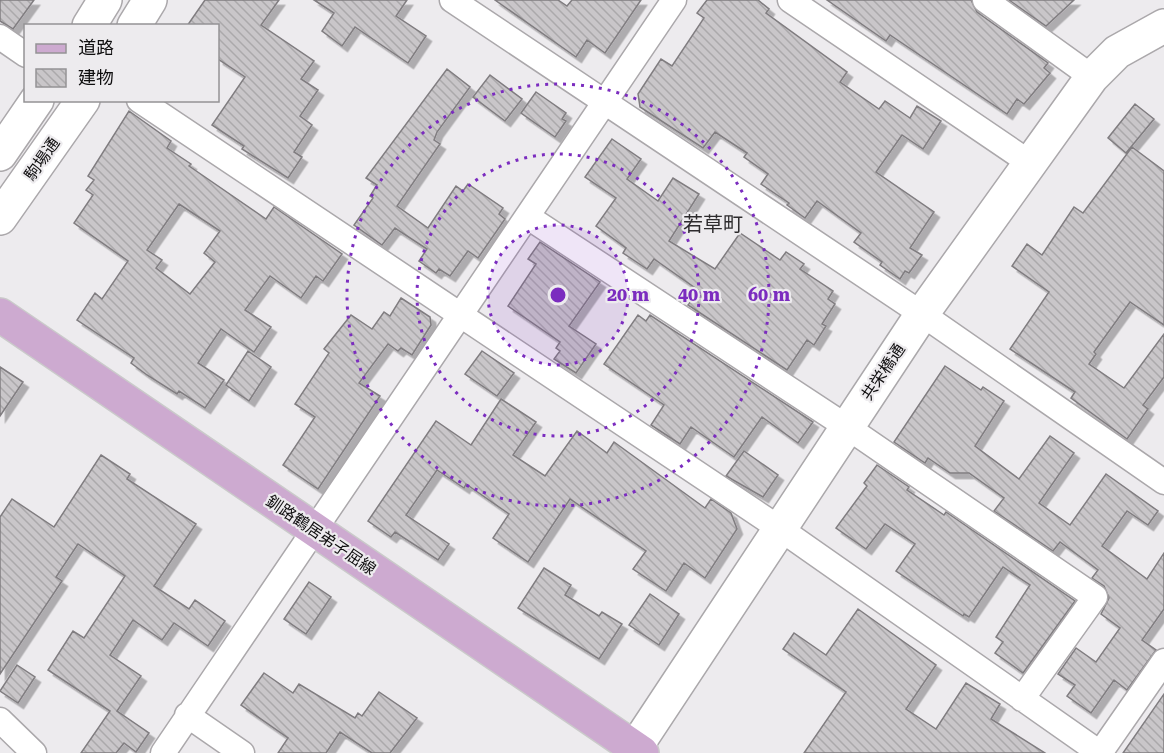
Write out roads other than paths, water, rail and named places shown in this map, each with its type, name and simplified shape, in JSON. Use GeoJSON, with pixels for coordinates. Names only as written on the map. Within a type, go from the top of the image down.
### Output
{"type":"FeatureCollection","features":[{"type":"Feature","properties":{"kind":"main road","name":"釧路鶴居弟子屈線"},"geometry":{"type":"LineString","coordinates":[[0,315],[636,751]]}},
{"type":"Feature","properties":{"kind":"street"},"geometry":{"type":"LineString","coordinates":[[89,24],[105,0]]}},
{"type":"Feature","properties":{"kind":"street"},"geometry":{"type":"LineString","coordinates":[[135,24],[150,0]]}},
{"type":"Feature","properties":{"kind":"street"},"geometry":{"type":"LineString","coordinates":[[452,0],[922,314],[1164,482]]}},
{"type":"Feature","properties":{"kind":"street"},"geometry":{"type":"LineString","coordinates":[[164,753],[187,715],[674,0]]}},
{"type":"Feature","properties":{"kind":"street"},"geometry":{"type":"LineString","coordinates":[[790,0],[1030,163]]}},
{"type":"Feature","properties":{"kind":"street"},"geometry":{"type":"LineString","coordinates":[[985,0],[1092,77]]}},
{"type":"Feature","properties":{"kind":"street","name":"共栄橋通"},"geometry":{"type":"LineString","coordinates":[[636,751],[779,528],[922,314],[1092,77],[1117,52],[1164,27]]}},
{"type":"Feature","properties":{"kind":"street"},"geometry":{"type":"LineString","coordinates":[[0,37],[24,54]]}},
{"type":"Feature","properties":{"kind":"street"},"geometry":{"type":"LineString","coordinates":[[0,154],[36,102]]}},
{"type":"Feature","properties":{"kind":"street","name":"駒場通"},"geometry":{"type":"LineString","coordinates":[[0,218],[82,102]]}},
{"type":"Feature","properties":{"kind":"street"},"geometry":{"type":"LineString","coordinates":[[142,102],[779,528],[1100,753],[1164,661]]}},
{"type":"Feature","properties":{"kind":"street"},"geometry":{"type":"LineString","coordinates":[[528,217],[847,427],[1095,597],[1022,699]]}},
{"type":"Feature","properties":{"kind":"street"},"geometry":{"type":"LineString","coordinates":[[187,715],[243,753]]}},
{"type":"Feature","properties":{"kind":"street"},"geometry":{"type":"LineString","coordinates":[[0,720],[34,753]]}},
{"type":"Feature","properties":{"kind":"district","name":"若草町"},"geometry":{"type":"Point","coordinates":[713,224]}}]}
